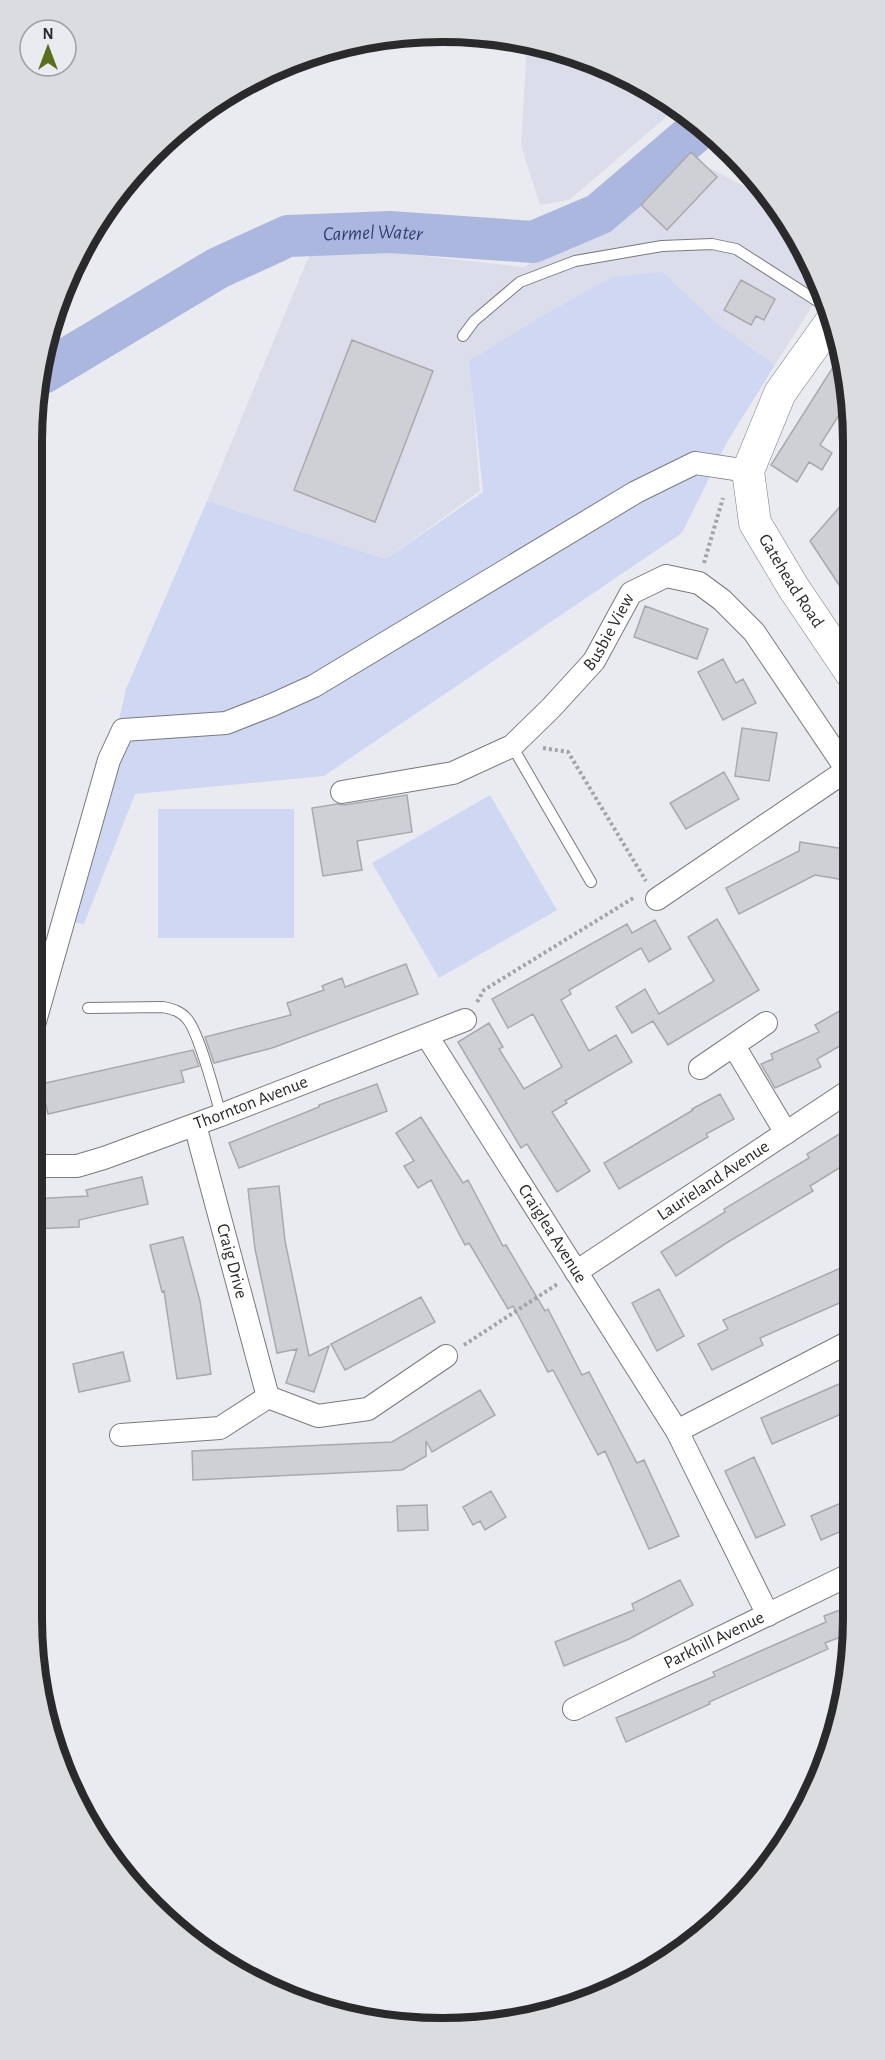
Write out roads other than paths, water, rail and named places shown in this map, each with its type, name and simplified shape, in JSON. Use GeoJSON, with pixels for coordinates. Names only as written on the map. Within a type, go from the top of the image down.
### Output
{"type":"FeatureCollection","features":[{"type":"Feature","properties":{"kind":"main road","name":"Gatehead Road"},"geometry":{"type":"LineString","coordinates":[[826,329],[780,393],[740,469],[755,523],[793,587],[843,661]]}},
{"type":"Feature","properties":{"kind":"street"},"geometry":{"type":"LineString","coordinates":[[42,997],[109,760],[123,730],[226,723],[272,705],[314,686],[636,492],[696,463],[740,469]]}},
{"type":"Feature","properties":{"kind":"street","name":"Busbie View"},"geometry":{"type":"LineString","coordinates":[[342,792],[453,773],[513,745],[594,661],[631,592],[666,576],[699,583],[722,600],[754,632],[843,764]]}},
{"type":"Feature","properties":{"kind":"street"},"geometry":{"type":"LineString","coordinates":[[657,899],[843,777]]}},
{"type":"Feature","properties":{"kind":"street","name":"Thornton Avenue"},"geometry":{"type":"LineString","coordinates":[[42,1166],[77,1166],[104,1158],[222,1115],[465,1020]]}},
{"type":"Feature","properties":{"kind":"street"},"geometry":{"type":"LineString","coordinates":[[700,1068],[766,1023]]}},
{"type":"Feature","properties":{"kind":"street","name":"Craiglea Avenue"},"geometry":{"type":"LineString","coordinates":[[427,1036],[677,1431],[768,1615]]}},
{"type":"Feature","properties":{"kind":"street"},"geometry":{"type":"LineString","coordinates":[[734,1046],[786,1133]]}},
{"type":"Feature","properties":{"kind":"street","name":"Laurieland Avenue"},"geometry":{"type":"LineString","coordinates":[[576,1272],[843,1095]]}},
{"type":"Feature","properties":{"kind":"street","name":"Craig Drive"},"geometry":{"type":"LineString","coordinates":[[195,1125],[268,1397]]}},
{"type":"Feature","properties":{"kind":"street"},"geometry":{"type":"LineString","coordinates":[[677,1431],[843,1345]]}},
{"type":"Feature","properties":{"kind":"street"},"geometry":{"type":"LineString","coordinates":[[121,1435],[220,1428],[268,1397],[318,1416],[368,1409],[446,1356]]}},
{"type":"Feature","properties":{"kind":"street","name":"Parkhill Avenue"},"geometry":{"type":"LineString","coordinates":[[574,1709],[843,1578]]}},
{"type":"Feature","properties":{"kind":"lane"},"geometry":{"type":"LineString","coordinates":[[463,336],[474,321],[520,282],[575,261],[662,246],[712,244],[736,249],[817,301]]}},
{"type":"Feature","properties":{"kind":"lane"},"geometry":{"type":"LineString","coordinates":[[513,745],[591,882]]}},
{"type":"Feature","properties":{"kind":"lane"},"geometry":{"type":"LineString","coordinates":[[88,1008],[163,1007],[174,1009],[182,1014],[193,1028],[222,1115]]}},
{"type":"Feature","properties":{"kind":"waterway","name":"Carmel Water"},"geometry":{"type":"LineString","coordinates":[[49,369],[218,268],[288,236],[390,232],[533,242],[599,214],[695,132]]}}]}
